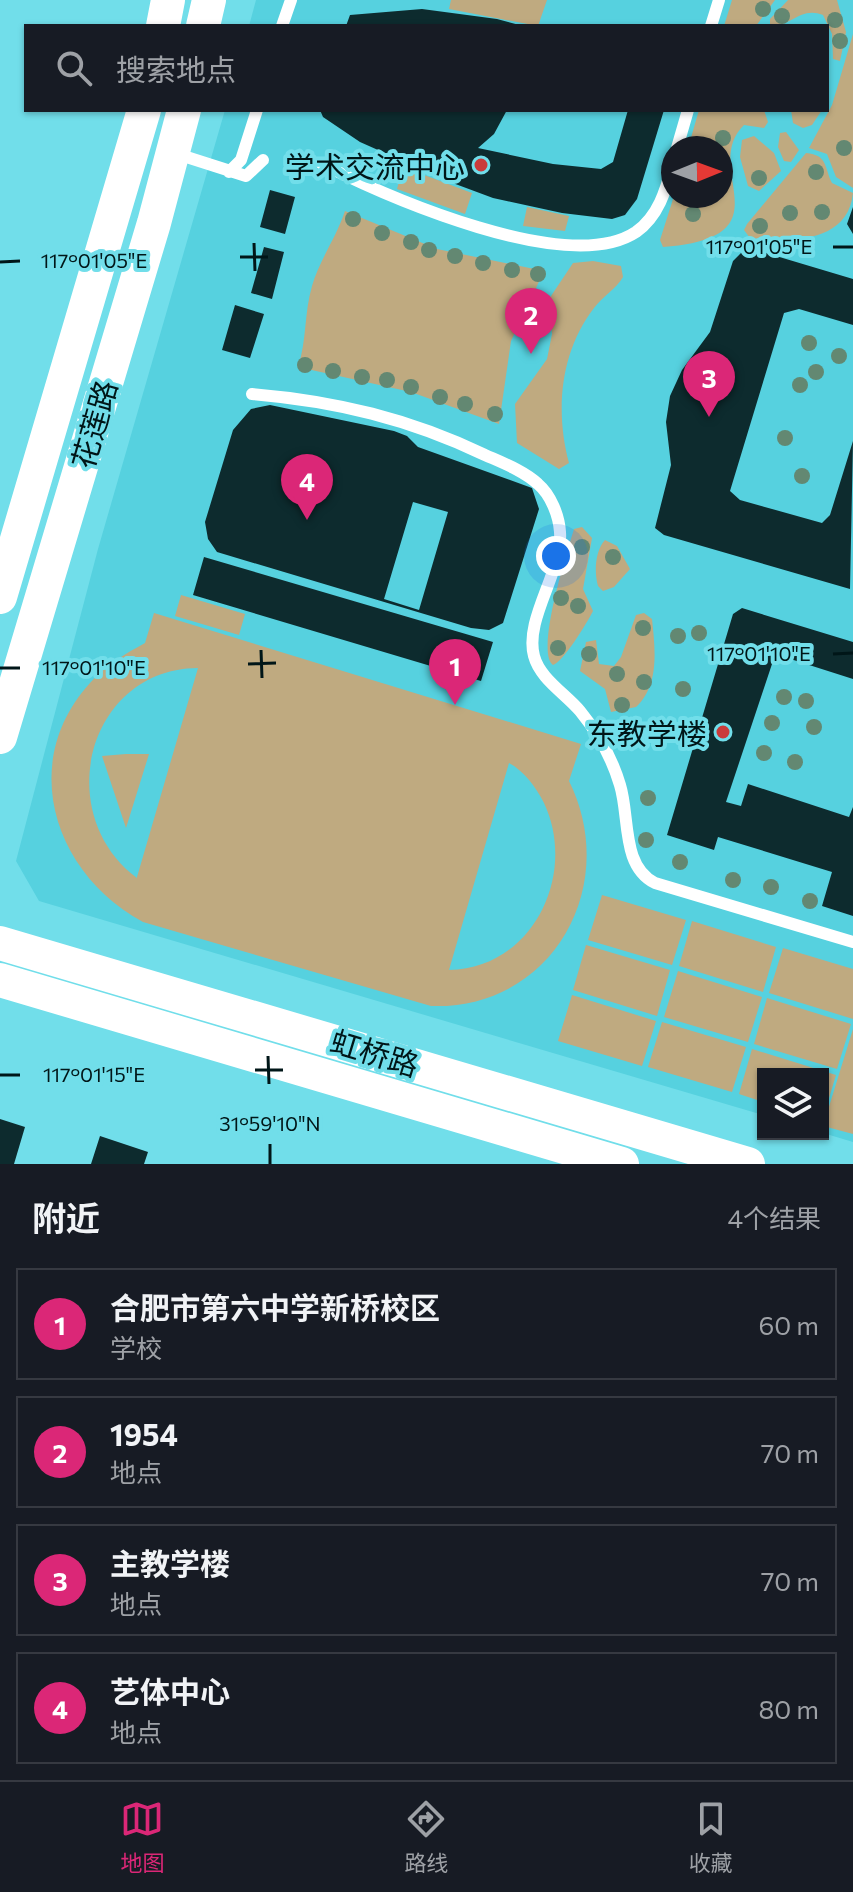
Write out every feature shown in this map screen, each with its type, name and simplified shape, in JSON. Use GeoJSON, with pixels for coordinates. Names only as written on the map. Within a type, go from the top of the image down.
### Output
{"type":"FeatureCollection","features":[{"type":"Feature","properties":{"kind":"main road"},"geometry":{"type":"LineString","coordinates":[[163,24],[168,0]]}},
{"type":"Feature","properties":{"kind":"main road"},"geometry":{"type":"LineString","coordinates":[[203,24],[209,0]]}},
{"type":"Feature","properties":{"kind":"main road","name":"花莲路"},"geometry":{"type":"LineString","coordinates":[[0,597],[143,112]]}},
{"type":"Feature","properties":{"kind":"main road","name":"花莲路"},"geometry":{"type":"LineString","coordinates":[[0,737],[174,153],[184,112]]}},
{"type":"Feature","properties":{"kind":"main road","name":"虹桥路"},"geometry":{"type":"LineString","coordinates":[[0,943],[748,1164]]}},
{"type":"Feature","properties":{"kind":"main road"},"geometry":{"type":"LineString","coordinates":[[57,997],[68,962]]}},
{"type":"Feature","properties":{"kind":"main road","name":"虹桥路"},"geometry":{"type":"LineString","coordinates":[[0,980],[622,1164]]}},
{"type":"Feature","properties":{"kind":"lane"},"geometry":{"type":"LineString","coordinates":[[283,24],[291,0]]}},
{"type":"Feature","properties":{"kind":"lane"},"geometry":{"type":"LineString","coordinates":[[712,24],[719,0]]}},
{"type":"Feature","properties":{"kind":"lane"},"geometry":{"type":"LineString","coordinates":[[229,172],[241,160],[256,112]]}},
{"type":"Feature","properties":{"kind":"lane"},"geometry":{"type":"LineString","coordinates":[[680,136],[687,112]]}},
{"type":"Feature","properties":{"kind":"lane"},"geometry":{"type":"LineString","coordinates":[[174,153],[248,176],[263,160]]}},
{"type":"Feature","properties":{"kind":"lane"},"geometry":{"type":"LineString","coordinates":[[322,164],[422,210],[471,226],[523,237],[586,243],[620,239],[644,225],[661,199]]}},
{"type":"Feature","properties":{"kind":"lane"},"geometry":{"type":"LineString","coordinates":[[252,394],[333,402],[390,416],[446,436],[537,482],[554,507],[561,538],[537,624],[533,654],[541,670],[580,711],[614,766],[626,809],[631,855],[637,868],[655,883],[853,942]]}},
{"type":"Feature","properties":{"kind":"shaded area"},"geometry":{"type":"Polygon","coordinates":[[[256,0],[853,0],[853,1142],[829,1135],[829,1068],[757,1068],[757,1113],[39,901],[16,861],[98,549],[224,112],[829,112],[829,24],[250,24],[256,0]]]}},
{"type":"Feature","properties":{"kind":"shaded area"},"geometry":{"type":"Polygon","coordinates":[[[451,0],[547,0],[539,24],[449,9],[451,0]]]}},
{"type":"Feature","properties":{"kind":"shaded area"},"geometry":{"type":"Polygon","coordinates":[[[732,0],[775,0],[757,24],[725,24],[732,0]]]}},
{"type":"Feature","properties":{"kind":"shaded area"},"geometry":{"type":"Polygon","coordinates":[[[788,0],[837,0],[846,32],[840,61],[833,59],[832,34],[823,15],[809,13],[781,24],[770,24],[770,19],[788,0]]]}},
{"type":"Feature","properties":{"kind":"shaded area"},"geometry":{"type":"Polygon","coordinates":[[[853,34],[853,188],[836,177],[827,154],[809,148],[832,105],[853,34]]]}},
{"type":"Feature","properties":{"kind":"shaded area"},"geometry":{"type":"Polygon","coordinates":[[[698,112],[765,112],[768,122],[764,128],[744,125],[733,142],[733,136],[691,136],[698,112]]]}},
{"type":"Feature","properties":{"kind":"shaded area"},"geometry":{"type":"Polygon","coordinates":[[[791,112],[821,112],[812,125],[803,128],[793,123],[791,112]]]}},
{"type":"Feature","properties":{"kind":"shaded area"},"geometry":{"type":"Polygon","coordinates":[[[786,132],[799,150],[791,162],[784,161],[778,147],[780,133],[786,132]]]}},
{"type":"Feature","properties":{"kind":"shaded area"},"geometry":{"type":"Polygon","coordinates":[[[754,136],[774,153],[781,171],[759,191],[748,186],[740,157],[742,140],[754,136]]]}},
{"type":"Feature","properties":{"kind":"shaded area"},"geometry":{"type":"Polygon","coordinates":[[[806,153],[822,159],[832,183],[853,193],[849,210],[828,231],[814,236],[781,240],[750,238],[744,230],[747,224],[806,153]]]}},
{"type":"Feature","properties":{"kind":"shaded area"},"geometry":{"type":"Polygon","coordinates":[[[403,167],[472,193],[465,214],[397,189],[403,167]]]}},
{"type":"Feature","properties":{"kind":"shaded area"},"geometry":{"type":"Polygon","coordinates":[[[733,184],[735,199],[733,216],[723,230],[701,241],[663,247],[660,240],[670,208],[733,208],[733,184]]]}},
{"type":"Feature","properties":{"kind":"shaded area"},"geometry":{"type":"Polygon","coordinates":[[[527,207],[569,216],[565,231],[523,226],[527,207]]]}},
{"type":"Feature","properties":{"kind":"shaded area"},"geometry":{"type":"Polygon","coordinates":[[[345,211],[437,249],[544,271],[511,341],[499,424],[411,392],[298,367],[312,286],[345,211]]]}},
{"type":"Feature","properties":{"kind":"shaded area"},"geometry":{"type":"Polygon","coordinates":[[[593,261],[621,266],[623,277],[594,308],[574,343],[567,363],[562,423],[569,463],[559,469],[517,443],[515,404],[547,359],[552,334],[549,299],[573,263],[593,261]]]}},
{"type":"Feature","properties":{"kind":"shaded area"},"geometry":{"type":"Polygon","coordinates":[[[582,527],[592,538],[583,589],[593,611],[568,650],[553,665],[548,656],[548,642],[554,601],[574,529],[582,527]]]}},
{"type":"Feature","properties":{"kind":"shaded area"},"geometry":{"type":"Polygon","coordinates":[[[605,540],[617,546],[630,569],[614,587],[603,591],[598,586],[596,568],[597,556],[605,540]]]}},
{"type":"Feature","properties":{"kind":"shaded area"},"geometry":{"type":"Polygon","coordinates":[[[181,595],[245,614],[239,635],[175,616],[181,595]]]}},
{"type":"Feature","properties":{"kind":"shaded area"},"geometry":{"type":"Polygon","coordinates":[[[154,613],[581,744],[569,781],[583,821],[587,861],[580,899],[565,934],[542,964],[511,987],[474,1002],[431,1006],[143,922],[112,902],[87,876],[68,847],[56,815],[51,781],[55,747],[68,714],[90,683],[109,665],[145,643],[154,613]],[[198,668],[160,675],[130,692],[107,718],[94,749],[89,784],[95,818],[110,851],[137,878],[137,877],[198,668]],[[509,763],[449,970],[478,965],[504,954],[524,936],[540,913],[551,887],[555,859],[553,831],[544,803],[529,780],[509,763]]]}},
{"type":"Feature","properties":{"kind":"shaded area"},"geometry":{"type":"Polygon","coordinates":[[[644,613],[652,619],[654,642],[654,666],[649,688],[636,707],[611,712],[605,689],[580,671],[586,642],[596,640],[599,664],[614,666],[621,657],[636,615],[644,613]]]}},
{"type":"Feature","properties":{"kind":"shaded area"},"geometry":{"type":"Polygon","coordinates":[[[149,754],[126,828],[102,756],[149,754]]]}},
{"type":"Feature","properties":{"kind":"shaded area"},"geometry":{"type":"Polygon","coordinates":[[[602,895],[686,920],[672,965],[588,940],[602,895]]]}},
{"type":"Feature","properties":{"kind":"shaded area"},"geometry":{"type":"Polygon","coordinates":[[[692,921],[776,947],[763,992],[679,966],[692,921]]]}},
{"type":"Feature","properties":{"kind":"shaded area"},"geometry":{"type":"Polygon","coordinates":[[[586,945],[670,970],[657,1016],[573,990],[586,945]]]}},
{"type":"Feature","properties":{"kind":"shaded area"},"geometry":{"type":"Polygon","coordinates":[[[783,948],[853,969],[853,1019],[769,993],[783,948]]]}},
{"type":"Feature","properties":{"kind":"shaded area"},"geometry":{"type":"Polygon","coordinates":[[[678,971],[762,997],[748,1042],[664,1017],[678,971]]]}},
{"type":"Feature","properties":{"kind":"shaded area"},"geometry":{"type":"Polygon","coordinates":[[[572,995],[656,1021],[642,1066],[558,1041],[572,995]]]}},
{"type":"Feature","properties":{"kind":"shaded area"},"geometry":{"type":"Polygon","coordinates":[[[767,998],[851,1024],[837,1069],[754,1044],[767,998]]]}},
{"type":"Feature","properties":{"kind":"shaded area"},"geometry":{"type":"Polygon","coordinates":[[[662,1022],[746,1047],[732,1092],[648,1067],[662,1022]]]}},
{"type":"Feature","properties":{"kind":"shaded area"},"geometry":{"type":"Polygon","coordinates":[[[853,1029],[853,1134],[829,1128],[829,1107],[853,1029]]]}},
{"type":"Feature","properties":{"kind":"shaded area"},"geometry":{"type":"Polygon","coordinates":[[[752,1049],[813,1068],[757,1068],[757,1100],[739,1094],[752,1049]]]}},
{"type":"Feature","properties":{"kind":"shaded area"},"geometry":{"type":"Polygon","coordinates":[[[829,1073],[836,1075],[829,1098],[829,1073]]]}},
{"type":"Feature","properties":{"kind":"building"},"geometry":{"type":"Polygon","coordinates":[[[422,9],[516,24],[347,24],[350,15],[422,9]]]}},
{"type":"Feature","properties":{"kind":"building","name":"学术交流中心"},"geometry":{"type":"Polygon","coordinates":[[[321,112],[506,112],[494,134],[478,148],[553,164],[601,169],[613,162],[627,112],[663,112],[637,199],[625,215],[612,219],[562,213],[493,198],[360,142],[323,117],[321,112]]]}},
{"type":"Feature","properties":{"kind":"building"},"geometry":{"type":"Polygon","coordinates":[[[270,190],[295,197],[285,234],[260,227],[270,190]]]}},
{"type":"Feature","properties":{"kind":"building"},"geometry":{"type":"Polygon","coordinates":[[[853,207],[853,234],[847,224],[853,207]]]}},
{"type":"Feature","properties":{"kind":"building"},"geometry":{"type":"Polygon","coordinates":[[[264,247],[284,252],[272,299],[251,293],[264,247]]]}},
{"type":"Feature","properties":{"kind":"building"},"geometry":{"type":"Polygon","coordinates":[[[756,250],[853,279],[853,325],[799,309],[784,313],[730,491],[740,500],[822,523],[830,515],[853,441],[850,589],[664,535],[655,528],[671,465],[666,422],[670,396],[682,370],[710,332],[733,261],[742,252],[756,250]]]}},
{"type":"Feature","properties":{"kind":"building"},"geometry":{"type":"Polygon","coordinates":[[[235,305],[264,314],[250,358],[222,350],[235,305]]]}},
{"type":"Feature","properties":{"kind":"building"},"geometry":{"type":"Polygon","coordinates":[[[270,405],[394,431],[407,436],[418,447],[532,488],[539,509],[503,623],[489,630],[471,628],[217,552],[208,539],[205,522],[233,430],[251,409],[270,405]],[[413,502],[384,599],[419,610],[448,512],[413,502]]]}},
{"type":"Feature","properties":{"kind":"building"},"geometry":{"type":"Polygon","coordinates":[[[204,557],[493,642],[481,681],[193,595],[204,557]]]}},
{"type":"Feature","properties":{"kind":"building","name":"东教学楼"},"geometry":{"type":"Polygon","coordinates":[[[742,608],[853,642],[853,679],[781,656],[774,658],[726,802],[741,806],[748,784],[849,817],[853,807],[853,916],[822,906],[832,872],[718,837],[714,850],[667,835],[733,614],[742,608]]]}},
{"type":"Feature","properties":{"kind":"building"},"geometry":{"type":"Polygon","coordinates":[[[0,1119],[25,1127],[14,1164],[0,1164],[0,1119]]]}},
{"type":"Feature","properties":{"kind":"building"},"geometry":{"type":"Polygon","coordinates":[[[100,1136],[148,1152],[144,1164],[91,1164],[100,1136]]]}},
{"type":"Feature","properties":{"kind":"place","name":"学术交流中心"},"geometry":{"type":"Point","coordinates":[481,165]}},
{"type":"Feature","properties":{"kind":"place","name":"1954"},"geometry":{"type":"Point","coordinates":[531,354]}},
{"type":"Feature","properties":{"kind":"place","name":"主教学楼"},"geometry":{"type":"Point","coordinates":[709,417]}},
{"type":"Feature","properties":{"kind":"place","name":"艺体中心"},"geometry":{"type":"Point","coordinates":[307,520]}},
{"type":"Feature","properties":{"kind":"place","name":"合肥市第六中学新桥校区"},"geometry":{"type":"Point","coordinates":[455,705]}},
{"type":"Feature","properties":{"kind":"place","name":"东教学楼"},"geometry":{"type":"Point","coordinates":[723,732]}}]}
